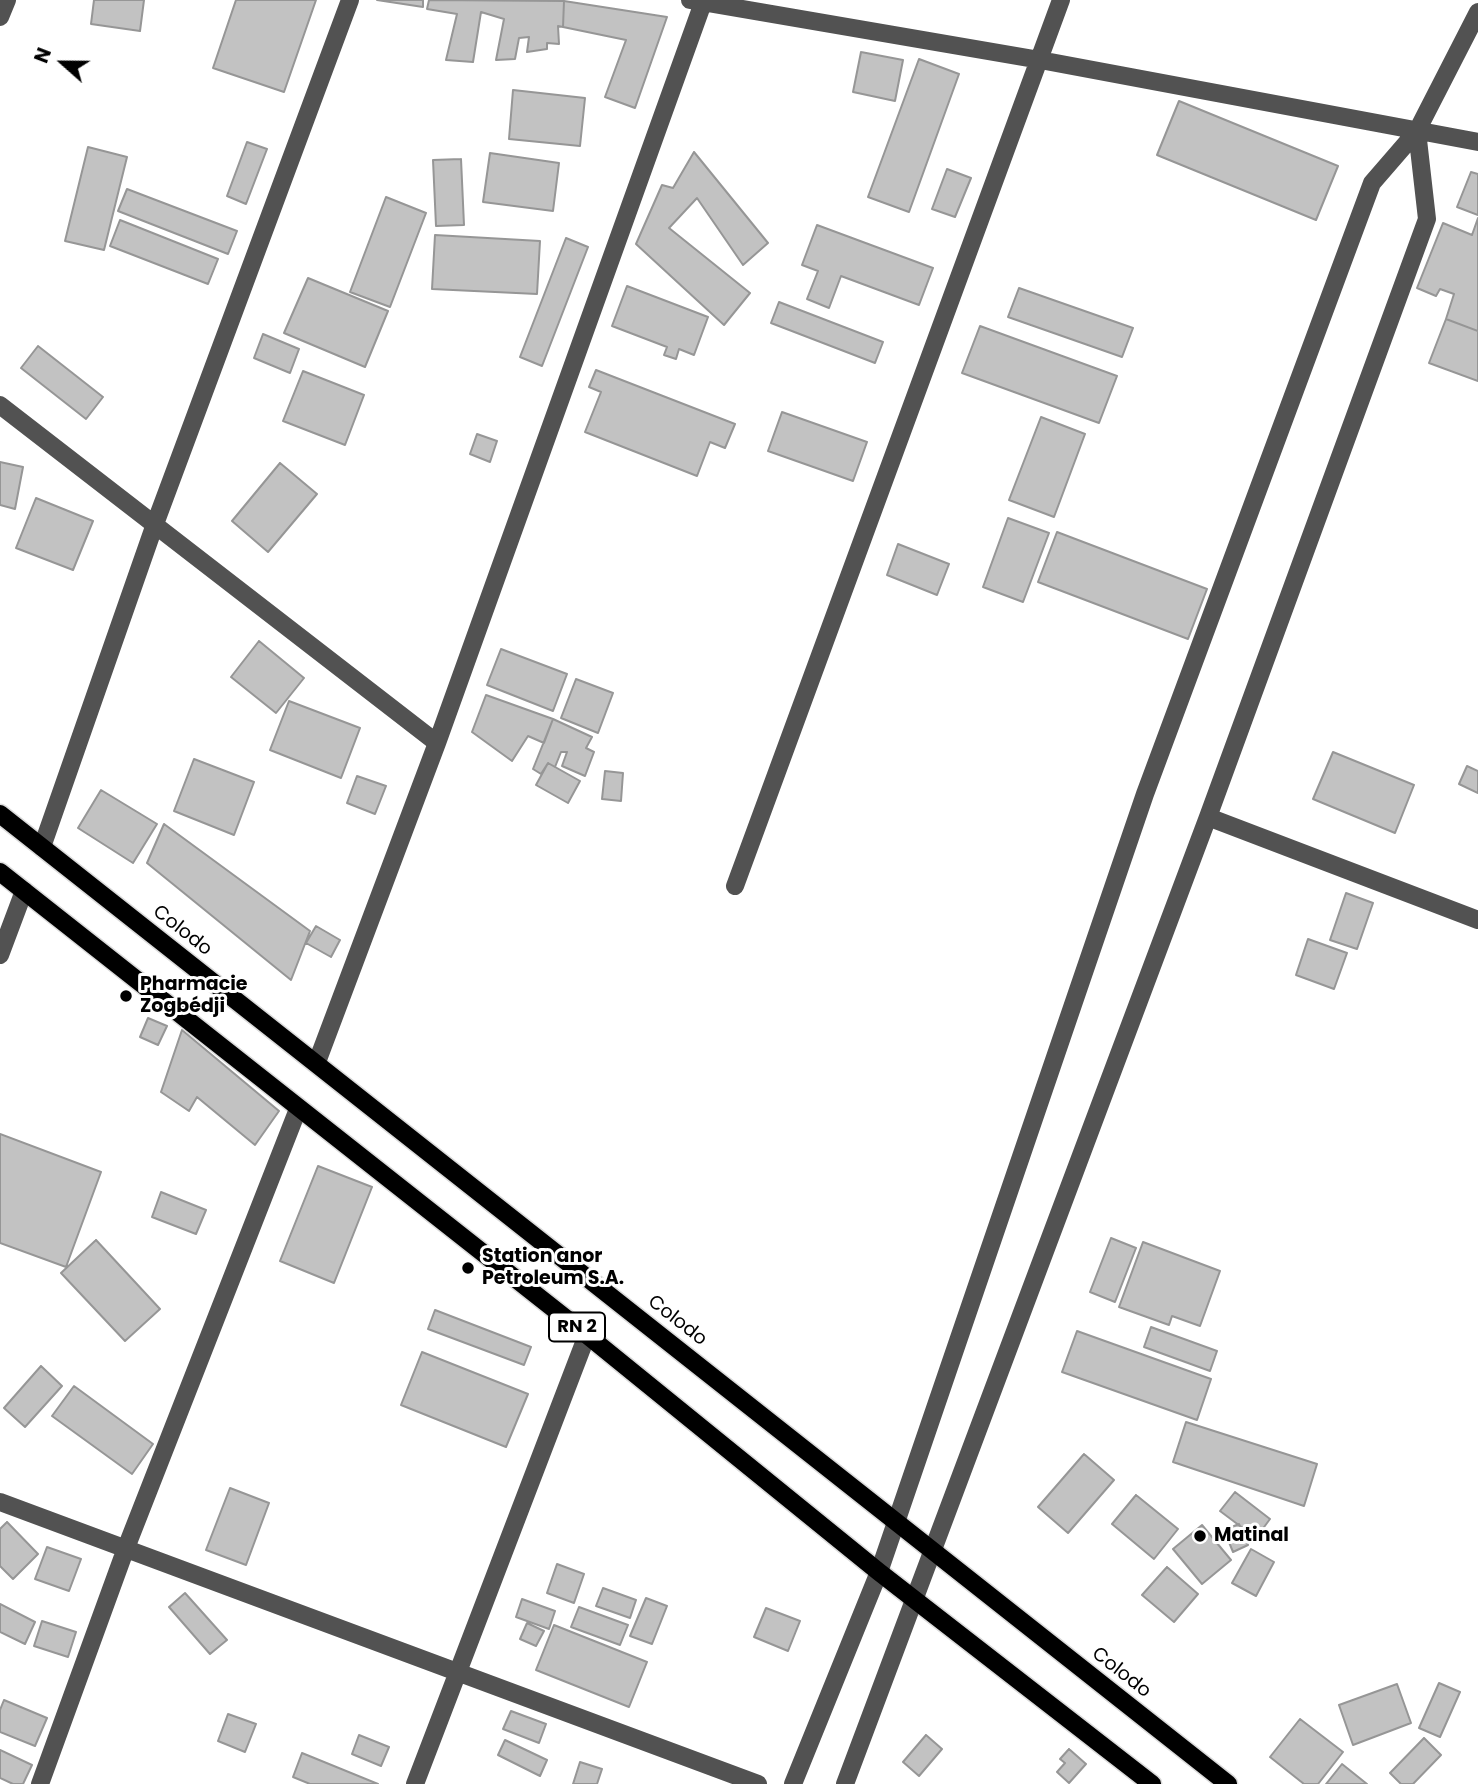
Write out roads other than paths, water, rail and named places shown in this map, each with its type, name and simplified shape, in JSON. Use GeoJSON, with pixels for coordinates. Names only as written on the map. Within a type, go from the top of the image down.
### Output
{"type":"FeatureCollection","features":[{"type":"Feature","properties":{"kind":"main road","name":"Colodo"},"geometry":{"type":"LineString","coordinates":[[0,814],[1228,1784]]}},
{"type":"Feature","properties":{"kind":"main road","name":"RN 2"},"geometry":{"type":"LineString","coordinates":[[0,872],[587,1335],[879,1572],[1152,1784]]}},
{"type":"Feature","properties":{"kind":"street"},"geometry":{"type":"LineString","coordinates":[[0,17],[7,0]]}},
{"type":"Feature","properties":{"kind":"street"},"geometry":{"type":"LineString","coordinates":[[42,847],[155,524],[351,0]]}},
{"type":"Feature","properties":{"kind":"street"},"geometry":{"type":"LineString","coordinates":[[735,886],[1061,0]]}},
{"type":"Feature","properties":{"kind":"street"},"geometry":{"type":"LineString","coordinates":[[317,1062],[437,743],[699,1],[1040,60],[1478,142]]}},
{"type":"Feature","properties":{"kind":"street"},"geometry":{"type":"LineString","coordinates":[[793,1784],[898,1521],[1145,794],[1372,183],[1417,131],[1478,12]]}},
{"type":"Feature","properties":{"kind":"street"},"geometry":{"type":"LineString","coordinates":[[845,1784],[1208,817],[1427,219],[1417,131]]}},
{"type":"Feature","properties":{"kind":"street"},"geometry":{"type":"LineString","coordinates":[[0,405],[437,743]]}},
{"type":"Feature","properties":{"kind":"street"},"geometry":{"type":"LineString","coordinates":[[1208,817],[1478,919]]}},
{"type":"Feature","properties":{"kind":"street"},"geometry":{"type":"LineString","coordinates":[[0,955],[24,891]]}},
{"type":"Feature","properties":{"kind":"street"},"geometry":{"type":"LineString","coordinates":[[40,1784],[126,1548],[298,1109]]}},
{"type":"Feature","properties":{"kind":"street"},"geometry":{"type":"LineString","coordinates":[[415,1784],[587,1335]]}},
{"type":"Feature","properties":{"kind":"street"},"geometry":{"type":"LineString","coordinates":[[0,1502],[758,1784]]}},
{"type":"Feature","properties":{"kind":"place","name":"Pharmacie Zogbédji"},"geometry":{"type":"Point","coordinates":[126,996]}},
{"type":"Feature","properties":{"kind":"place","name":"Station anor Petroleum S.A."},"geometry":{"type":"Point","coordinates":[468,1268]}},
{"type":"Feature","properties":{"kind":"place","name":"Matinal"},"geometry":{"type":"Point","coordinates":[1200,1536]}}]}
